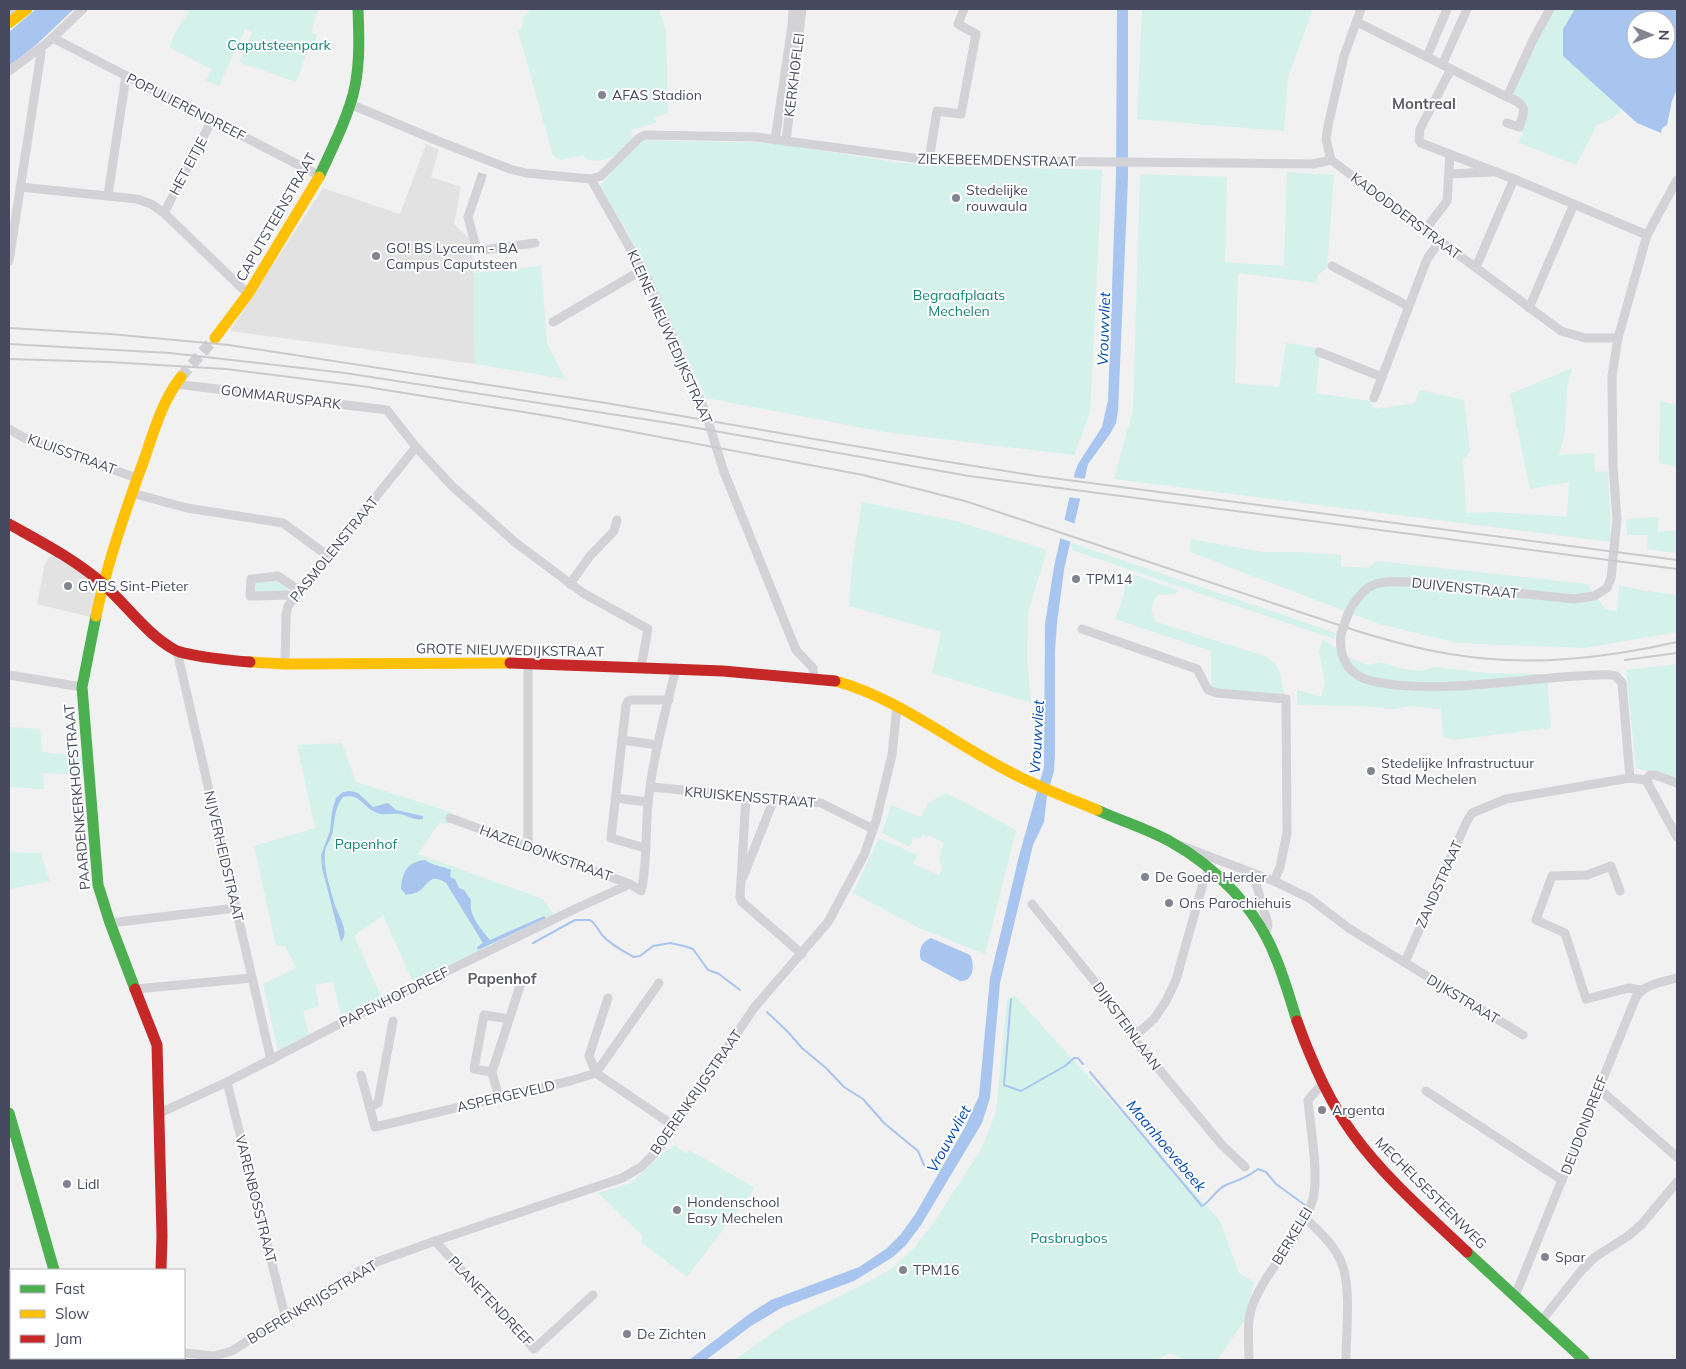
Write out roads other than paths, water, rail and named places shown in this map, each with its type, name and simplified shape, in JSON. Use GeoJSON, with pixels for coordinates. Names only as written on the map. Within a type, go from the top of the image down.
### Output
{"type":"FeatureCollection","features":[{"type":"Feature","properties":{"kind":"main road"},"geometry":{"type":"LineString","coordinates":[[9,23],[27,9]]}},
{"type":"Feature","properties":{"kind":"main road","name":"CAPUTSTEENSTRAAT"},"geometry":{"type":"LineString","coordinates":[[214,338],[248,294],[320,176],[350,104],[357,78],[359,45],[358,9]]}},
{"type":"Feature","properties":{"kind":"main road"},"geometry":{"type":"LineString","coordinates":[[103,584],[163,405],[178,380]]}},
{"type":"Feature","properties":{"kind":"main road","name":"GROTE NIEUWEDIJKSTRAAT"},"geometry":{"type":"LineString","coordinates":[[9,524],[81,566],[103,584],[159,640],[177,651],[233,661],[285,664],[528,663],[676,668],[836,681],[858,688],[897,707],[1011,774],[1031,782]]}},
{"type":"Feature","properties":{"kind":"main road","name":"PAARDENKERKHOFSTRAAT"},"geometry":{"type":"LineString","coordinates":[[103,584],[82,687],[98,885],[110,923],[157,1044],[160,1113],[161,1269]]}},
{"type":"Feature","properties":{"kind":"main road","name":"MECHELSESTEENWEG"},"geometry":{"type":"LineString","coordinates":[[1031,782],[1171,842],[1210,869],[1226,884],[1244,904],[1265,934],[1284,979],[1305,1045],[1330,1097],[1353,1134],[1388,1175],[1433,1220],[1584,1360]]}},
{"type":"Feature","properties":{"kind":"main road"},"geometry":{"type":"LineString","coordinates":[[9,1113],[54,1269]]}},
{"type":"Feature","properties":{"kind":"street"},"geometry":{"type":"LineString","coordinates":[[9,14],[15,9]]}},
{"type":"Feature","properties":{"kind":"street"},"geometry":{"type":"LineString","coordinates":[[9,71],[40,50],[83,9]]}},
{"type":"Feature","properties":{"kind":"street","name":"CAPUTSTEENSTRAAT"},"geometry":{"type":"LineString","coordinates":[[359,45],[363,35],[363,9]]}},
{"type":"Feature","properties":{"kind":"street","name":"KERKHOFLEI"},"geometry":{"type":"LineString","coordinates":[[774,140],[793,9]]}},
{"type":"Feature","properties":{"kind":"street","name":"KERKHOFLEI"},"geometry":{"type":"LineString","coordinates":[[786,141],[802,9]]}},
{"type":"Feature","properties":{"kind":"street"},"geometry":{"type":"LineString","coordinates":[[929,160],[937,111],[961,114],[976,34],[958,24],[964,9]]}},
{"type":"Feature","properties":{"kind":"street"},"geometry":{"type":"LineString","coordinates":[[1331,160],[1326,139],[1328,126],[1344,56],[1361,9]]}},
{"type":"Feature","properties":{"kind":"street"},"geometry":{"type":"LineString","coordinates":[[1427,57],[1447,9]]}},
{"type":"Feature","properties":{"kind":"street"},"geometry":{"type":"LineString","coordinates":[[1442,64],[1468,9]]}},
{"type":"Feature","properties":{"kind":"street"},"geometry":{"type":"LineString","coordinates":[[1507,97],[1533,40],[1550,9]]}},
{"type":"Feature","properties":{"kind":"street"},"geometry":{"type":"LineString","coordinates":[[1357,22],[1519,102],[1524,106],[1522,129],[1507,124]]}},
{"type":"Feature","properties":{"kind":"street","name":"POPULIERENDREEF"},"geometry":{"type":"LineString","coordinates":[[53,38],[320,176]]}},
{"type":"Feature","properties":{"kind":"street"},"geometry":{"type":"LineString","coordinates":[[9,261],[40,50]]}},
{"type":"Feature","properties":{"kind":"street"},"geometry":{"type":"LineString","coordinates":[[1451,69],[1418,135],[1419,140],[1425,146],[1514,179],[1647,235]]}},
{"type":"Feature","properties":{"kind":"street"},"geometry":{"type":"LineString","coordinates":[[108,195],[126,76]]}},
{"type":"Feature","properties":{"kind":"street"},"geometry":{"type":"LineString","coordinates":[[350,104],[486,165],[526,172],[591,179]]}},
{"type":"Feature","properties":{"kind":"street","name":"HET EITJE"},"geometry":{"type":"LineString","coordinates":[[164,213],[212,120]]}},
{"type":"Feature","properties":{"kind":"street","name":"ZIEKEBEEMDENSTRAAT"},"geometry":{"type":"LineString","coordinates":[[591,179],[601,176],[639,138],[645,136],[756,137],[929,160],[1313,164],[1331,160]]}},
{"type":"Feature","properties":{"kind":"street"},"geometry":{"type":"LineString","coordinates":[[1425,230],[1447,201],[1450,154]]}},
{"type":"Feature","properties":{"kind":"street","name":"KADODDERSTRAAT"},"geometry":{"type":"LineString","coordinates":[[1331,160],[1561,331],[1585,338],[1618,338]]}},
{"type":"Feature","properties":{"kind":"street"},"geometry":{"type":"LineString","coordinates":[[1450,174],[1496,172]]}},
{"type":"Feature","properties":{"kind":"street","name":"KLEINE NIEUWEDIJKSTRAAT"},"geometry":{"type":"LineString","coordinates":[[591,179],[639,261],[648,280],[705,411],[724,472],[796,650],[813,668],[814,679]]}},
{"type":"Feature","properties":{"kind":"street"},"geometry":{"type":"LineString","coordinates":[[1476,267],[1514,179]]}},
{"type":"Feature","properties":{"kind":"street","name":"DUIVENSTRAAT"},"geometry":{"type":"LineString","coordinates":[[1630,778],[1622,683],[1616,676],[1559,677],[1448,686],[1405,686],[1379,683],[1359,676],[1345,662],[1340,649],[1341,634],[1356,598],[1363,590],[1377,583],[1413,582],[1574,599],[1594,596],[1607,588],[1613,570],[1617,519],[1613,466],[1612,376],[1618,338],[1647,235],[1677,180]]}},
{"type":"Feature","properties":{"kind":"street"},"geometry":{"type":"LineString","coordinates":[[480,182],[468,218],[476,247],[482,250],[535,243]]}},
{"type":"Feature","properties":{"kind":"street"},"geometry":{"type":"LineString","coordinates":[[20,187],[108,195],[137,199],[151,204],[164,213],[248,294]]}},
{"type":"Feature","properties":{"kind":"street"},"geometry":{"type":"LineString","coordinates":[[1529,308],[1574,204]]}},
{"type":"Feature","properties":{"kind":"street"},"geometry":{"type":"LineString","coordinates":[[1374,398],[1427,259],[1440,241]]}},
{"type":"Feature","properties":{"kind":"street"},"geometry":{"type":"LineString","coordinates":[[1332,266],[1408,306]]}},
{"type":"Feature","properties":{"kind":"street"},"geometry":{"type":"LineString","coordinates":[[553,322],[642,270]]}},
{"type":"Feature","properties":{"kind":"street"},"geometry":{"type":"LineString","coordinates":[[1319,352],[1382,377]]}},
{"type":"Feature","properties":{"kind":"street","name":"GOMMARUSPARK"},"geometry":{"type":"LineString","coordinates":[[178,380],[387,410],[416,446]]}},
{"type":"Feature","properties":{"kind":"street","name":"KLUISSTRAAT"},"geometry":{"type":"LineString","coordinates":[[9,429],[28,440],[137,478]]}},
{"type":"Feature","properties":{"kind":"street"},"geometry":{"type":"LineString","coordinates":[[416,446],[452,486],[516,543],[570,584],[648,629],[641,667]]}},
{"type":"Feature","properties":{"kind":"street","name":"PASMOLENSTRAAT"},"geometry":{"type":"LineString","coordinates":[[285,664],[286,615],[288,606],[416,446]]}},
{"type":"Feature","properties":{"kind":"street"},"geometry":{"type":"LineString","coordinates":[[132,493],[187,508],[283,523],[328,556]]}},
{"type":"Feature","properties":{"kind":"street"},"geometry":{"type":"LineString","coordinates":[[570,584],[590,556],[614,531],[617,520]]}},
{"type":"Feature","properties":{"kind":"street"},"geometry":{"type":"LineString","coordinates":[[294,599],[288,595],[250,596],[252,579],[278,576],[300,592]]}},
{"type":"Feature","properties":{"kind":"street"},"geometry":{"type":"LineString","coordinates":[[1082,628],[1197,669],[1208,690],[1217,694],[1286,699],[1287,833],[1280,867],[1274,881]]}},
{"type":"Feature","properties":{"kind":"street","name":"NIJVERHEIDSTRAAT"},"geometry":{"type":"LineString","coordinates":[[177,651],[272,1060]]}},
{"type":"Feature","properties":{"kind":"street"},"geometry":{"type":"LineString","coordinates":[[528,663],[528,847]]}},
{"type":"Feature","properties":{"kind":"street"},"geometry":{"type":"LineString","coordinates":[[668,700],[628,701],[611,838],[645,848],[650,787],[676,668]]}},
{"type":"Feature","properties":{"kind":"street"},"geometry":{"type":"LineString","coordinates":[[9,675],[82,687]]}},
{"type":"Feature","properties":{"kind":"street","name":"BOERENKRIJGSTRAAT"},"geometry":{"type":"LineString","coordinates":[[185,1353],[214,1358],[232,1351],[285,1316],[371,1264],[622,1178],[641,1167],[658,1149],[754,1008],[828,922],[864,855],[873,829],[892,755],[897,707]]}},
{"type":"Feature","properties":{"kind":"street"},"geometry":{"type":"LineString","coordinates":[[622,740],[658,745]]}},
{"type":"Feature","properties":{"kind":"street","name":"ZANDSTRAAT"},"geometry":{"type":"LineString","coordinates":[[1404,962],[1472,813],[1506,799],[1630,778],[1646,780],[1650,775],[1677,783]]}},
{"type":"Feature","properties":{"kind":"street"},"geometry":{"type":"LineString","coordinates":[[1646,780],[1677,837]]}},
{"type":"Feature","properties":{"kind":"street","name":"KRUISKENSSTRAAT"},"geometry":{"type":"LineString","coordinates":[[650,787],[746,797],[821,802],[873,829]]}},
{"type":"Feature","properties":{"kind":"street"},"geometry":{"type":"LineString","coordinates":[[746,797],[740,897],[742,902],[802,954]]}},
{"type":"Feature","properties":{"kind":"street"},"geometry":{"type":"LineString","coordinates":[[615,798],[648,802]]}},
{"type":"Feature","properties":{"kind":"street"},"geometry":{"type":"LineString","coordinates":[[740,884],[774,798]]}},
{"type":"Feature","properties":{"kind":"street","name":"HAZELDONKSTRAAT"},"geometry":{"type":"LineString","coordinates":[[450,818],[630,884],[641,891],[644,880],[645,848]]}},
{"type":"Feature","properties":{"kind":"street"},"geometry":{"type":"LineString","coordinates":[[1171,842],[1198,850],[1274,881],[1309,898],[1350,929],[1404,962]]}},
{"type":"Feature","properties":{"kind":"street"},"geometry":{"type":"LineString","coordinates":[[1620,891],[1611,866],[1587,875],[1552,876],[1536,920],[1565,933],[1586,999],[1629,988],[1641,990],[1648,986],[1677,978]]}},
{"type":"Feature","properties":{"kind":"street"},"geometry":{"type":"LineString","coordinates":[[1137,1034],[1154,1020],[1176,980],[1204,880],[1210,869]]}},
{"type":"Feature","properties":{"kind":"street","name":"MECHELSESTEENWEG"},"geometry":{"type":"LineString","coordinates":[[1253,874],[1267,920],[1268,926],[1265,934]]}},
{"type":"Feature","properties":{"kind":"street","name":"PAPENHOFDREEF"},"geometry":{"type":"LineString","coordinates":[[160,1113],[272,1060],[368,1010],[576,908],[630,884]]}},
{"type":"Feature","properties":{"kind":"street","name":"DIJKSTEINLAAN"},"geometry":{"type":"LineString","coordinates":[[1032,904],[1137,1034],[1132,1038],[1222,1146],[1245,1167]]}},
{"type":"Feature","properties":{"kind":"street"},"geometry":{"type":"LineString","coordinates":[[110,923],[236,908]]}},
{"type":"Feature","properties":{"kind":"street","name":"DIJKSTRAAT"},"geometry":{"type":"LineString","coordinates":[[1404,962],[1523,1035]]}},
{"type":"Feature","properties":{"kind":"street"},"geometry":{"type":"LineString","coordinates":[[136,989],[252,978]]}},
{"type":"Feature","properties":{"kind":"street"},"geometry":{"type":"LineString","coordinates":[[499,1098],[492,1072],[521,983]]}},
{"type":"Feature","properties":{"kind":"street"},"geometry":{"type":"LineString","coordinates":[[596,1073],[659,983]]}},
{"type":"Feature","properties":{"kind":"street","name":"DEUDONDREEF"},"geometry":{"type":"LineString","coordinates":[[1515,1296],[1598,1088],[1636,997],[1641,990]]}},
{"type":"Feature","properties":{"kind":"street"},"geometry":{"type":"LineString","coordinates":[[608,998],[589,1056],[596,1073],[674,1126]]}},
{"type":"Feature","properties":{"kind":"street"},"geometry":{"type":"LineString","coordinates":[[492,1072],[474,1069],[484,1015],[509,1019]]}},
{"type":"Feature","properties":{"kind":"street"},"geometry":{"type":"LineString","coordinates":[[370,1107],[378,1103],[393,1021]]}},
{"type":"Feature","properties":{"kind":"street","name":"ASPERGEVELD"},"geometry":{"type":"LineString","coordinates":[[361,1075],[375,1127],[596,1073]]}},
{"type":"Feature","properties":{"kind":"street","name":"VARENBOSSTRAAT"},"geometry":{"type":"LineString","coordinates":[[227,1082],[285,1316]]}},
{"type":"Feature","properties":{"kind":"street"},"geometry":{"type":"LineString","coordinates":[[1308,1107],[1308,1100],[1323,1083]]}},
{"type":"Feature","properties":{"kind":"street"},"geometry":{"type":"LineString","coordinates":[[1598,1088],[1677,1157]]}},
{"type":"Feature","properties":{"kind":"street"},"geometry":{"type":"LineString","coordinates":[[1426,1090],[1562,1180]]}},
{"type":"Feature","properties":{"kind":"street"},"geometry":{"type":"LineString","coordinates":[[1308,1107],[1315,1098],[1330,1097]]}},
{"type":"Feature","properties":{"kind":"street","name":"BERKELEI"},"geometry":{"type":"LineString","coordinates":[[1249,1360],[1248,1324],[1253,1304],[1305,1218],[1313,1201],[1315,1176],[1308,1107]]}},
{"type":"Feature","properties":{"kind":"street"},"geometry":{"type":"LineString","coordinates":[[1542,1320],[1568,1286],[1595,1257],[1628,1236],[1641,1225],[1677,1182]]}},
{"type":"Feature","properties":{"kind":"street"},"geometry":{"type":"LineString","coordinates":[[1305,1218],[1324,1235],[1337,1253],[1343,1266],[1346,1284],[1346,1360]]}},
{"type":"Feature","properties":{"kind":"street","name":"PLANETENDREEF"},"geometry":{"type":"LineString","coordinates":[[435,1241],[534,1349],[593,1295]]}},
{"type":"Feature","properties":{"kind":"water"},"geometry":{"type":"Polygon","coordinates":[[[36,9],[74,9],[36,45],[9,66],[9,32],[36,9]]]}},
{"type":"Feature","properties":{"kind":"water"},"geometry":{"type":"Polygon","coordinates":[[[1117,9],[1128,9],[1128,179],[1118,411],[1116,423],[1110,434],[1088,464],[1064,570],[1055,651],[1054,771],[1047,796],[1044,822],[1033,845],[1000,983],[990,1098],[982,1123],[921,1225],[906,1245],[893,1257],[854,1281],[781,1308],[751,1326],[706,1360],[689,1360],[749,1314],[771,1300],[859,1267],[886,1249],[901,1234],[916,1213],[965,1127],[979,1096],[990,978],[1019,856],[1044,767],[1045,624],[1054,567],[1075,472],[1078,464],[1102,427],[1108,400],[1116,177],[1117,9]]]}},
{"type":"Feature","properties":{"kind":"water"},"geometry":{"type":"Polygon","coordinates":[[[1575,9],[1677,9],[1677,89],[1672,101],[1667,125],[1662,128],[1661,133],[1637,123],[1563,56],[1563,29],[1575,9]]]}},
{"type":"Feature","properties":{"kind":"water"},"geometry":{"type":"Polygon","coordinates":[[[343,792],[358,793],[373,807],[388,803],[396,810],[423,816],[423,819],[414,819],[400,814],[377,813],[354,797],[343,797],[340,801],[325,858],[329,884],[345,933],[341,942],[322,868],[321,855],[330,831],[332,811],[336,798],[343,792]]]}},
{"type":"Feature","properties":{"kind":"water"},"geometry":{"type":"Polygon","coordinates":[[[425,860],[431,864],[451,870],[450,877],[455,879],[459,888],[464,890],[471,900],[473,916],[490,940],[544,916],[546,918],[478,950],[477,947],[483,943],[446,883],[438,879],[432,879],[419,891],[406,895],[401,889],[404,873],[407,869],[414,863],[425,860]]]}},
{"type":"Feature","properties":{"kind":"water"},"geometry":{"type":"Polygon","coordinates":[[[931,938],[970,955],[973,967],[971,976],[968,979],[960,981],[921,960],[921,947],[931,938]]]}},
{"type":"Feature","properties":{"kind":"waterway"},"geometry":{"type":"LineString","coordinates":[[533,943],[575,920],[590,920],[603,936],[617,948],[634,957],[640,956],[653,946],[670,943],[693,949],[708,970],[719,974],[740,990]]}},
{"type":"Feature","properties":{"kind":"waterway","name":"Maanhoevebeek"},"geometry":{"type":"LineString","coordinates":[[1011,999],[1004,1085],[1021,1091],[1065,1066],[1074,1058],[1078,1058],[1083,1064]]}},
{"type":"Feature","properties":{"kind":"waterway","name":"Vrouwvliet"},"geometry":{"type":"LineString","coordinates":[[767,1012],[844,1087],[863,1099],[884,1123],[918,1151],[924,1165]]}},
{"type":"Feature","properties":{"kind":"waterway","name":"Maanhoevebeek"},"geometry":{"type":"LineString","coordinates":[[1090,1072],[1202,1206],[1222,1187],[1246,1177],[1258,1169],[1266,1172],[1276,1184],[1305,1205]]}},
{"type":"Feature","properties":{"kind":"tunnel"},"geometry":{"type":"LineString","coordinates":[[480,182],[484,169]]}},
{"type":"Feature","properties":{"kind":"tunnel"},"geometry":{"type":"LineString","coordinates":[[181,377],[215,338]]}},
{"type":"Feature","properties":{"kind":"railway"},"geometry":{"type":"LineString","coordinates":[[9,328],[110,334],[229,345],[606,403],[1037,476],[1677,560]]}},
{"type":"Feature","properties":{"kind":"railway"},"geometry":{"type":"LineString","coordinates":[[9,344],[170,353],[345,373],[669,423],[969,476],[1677,569]]}},
{"type":"Feature","properties":{"kind":"railway"},"geometry":{"type":"LineString","coordinates":[[9,359],[108,362],[226,369],[361,386],[548,416],[863,475],[965,501],[1354,630],[1438,652],[1507,660],[1564,659],[1621,653],[1677,642]]}},
{"type":"Feature","properties":{"kind":"railway"},"geometry":{"type":"LineString","coordinates":[[1625,660],[1677,653]]}},
{"type":"Feature","properties":{"kind":"place","name":"AFAS Stadion"},"geometry":{"type":"Point","coordinates":[602,95]}},
{"type":"Feature","properties":{"kind":"place","name":"Stedelijke rouwaula"},"geometry":{"type":"Point","coordinates":[956,198]}},
{"type":"Feature","properties":{"kind":"place","name":"GO! BS Lyceum - BA Campus Caputsteen"},"geometry":{"type":"Point","coordinates":[376,256]}},
{"type":"Feature","properties":{"kind":"place","name":"TPM14"},"geometry":{"type":"Point","coordinates":[1076,579]}},
{"type":"Feature","properties":{"kind":"place","name":"GVBS Sint-Pieter"},"geometry":{"type":"Point","coordinates":[68,586]}},
{"type":"Feature","properties":{"kind":"place","name":"Stedelijke Infrastructuur Stad Mechelen"},"geometry":{"type":"Point","coordinates":[1371,771]}},
{"type":"Feature","properties":{"kind":"place","name":"De Goede Herder"},"geometry":{"type":"Point","coordinates":[1145,877]}},
{"type":"Feature","properties":{"kind":"place","name":"Ons Parochiehuis"},"geometry":{"type":"Point","coordinates":[1169,903]}},
{"type":"Feature","properties":{"kind":"place","name":"Argenta"},"geometry":{"type":"Point","coordinates":[1322,1110]}},
{"type":"Feature","properties":{"kind":"place","name":"Lidl"},"geometry":{"type":"Point","coordinates":[67,1184]}},
{"type":"Feature","properties":{"kind":"place","name":"Hondenschool Easy Mechelen"},"geometry":{"type":"Point","coordinates":[677,1210]}},
{"type":"Feature","properties":{"kind":"place","name":"Spar"},"geometry":{"type":"Point","coordinates":[1545,1257]}},
{"type":"Feature","properties":{"kind":"place","name":"TPM16"},"geometry":{"type":"Point","coordinates":[903,1270]}},
{"type":"Feature","properties":{"kind":"place","name":"De Zichten"},"geometry":{"type":"Point","coordinates":[627,1334]}},
{"type":"Feature","properties":{"kind":"district","name":"Montreal"},"geometry":{"type":"Point","coordinates":[1424,104]}},
{"type":"Feature","properties":{"kind":"district","name":"Papenhof"},"geometry":{"type":"Point","coordinates":[502,979]}},
{"type":"Feature","properties":{"kind":"park label","name":"Caputsteenpark"},"geometry":{"type":"Point","coordinates":[279,45]}},
{"type":"Feature","properties":{"kind":"park label","name":"Begraafplaats Mechelen"},"geometry":{"type":"Point","coordinates":[959,304]}},
{"type":"Feature","properties":{"kind":"park label","name":"Pasbrugbos"},"geometry":{"type":"Point","coordinates":[1069,1238]}}]}
